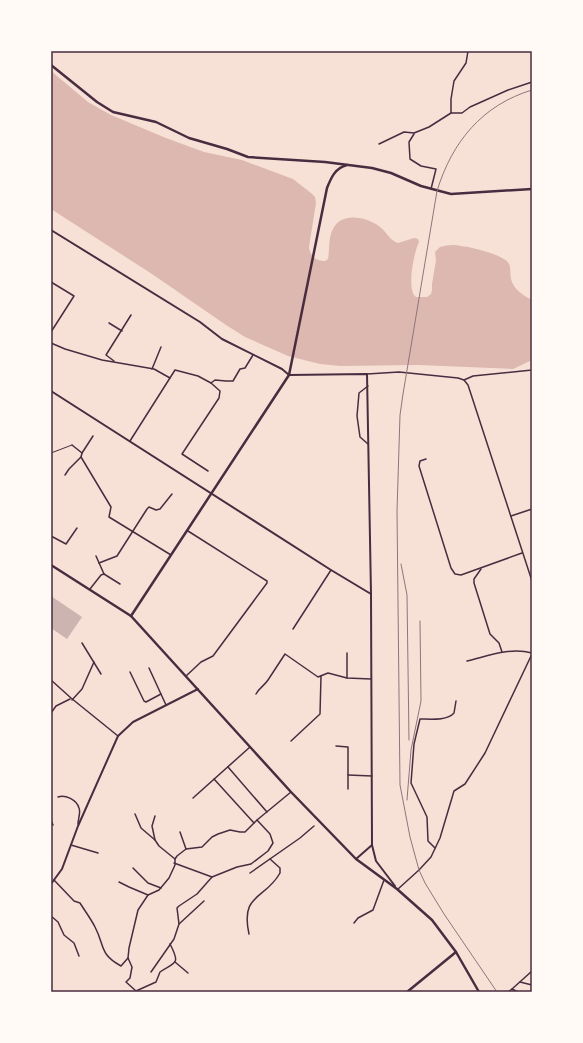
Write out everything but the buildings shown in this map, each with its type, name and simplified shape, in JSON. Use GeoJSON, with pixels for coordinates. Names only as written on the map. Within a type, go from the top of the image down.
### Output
{"type":"FeatureCollection","features":[{"type":"Feature","properties":{"kind":"main road"},"geometry":{"type":"LineString","coordinates":[[51,65],[104,107],[121,114],[156,122],[189,138],[253,158],[288,159],[372,168],[391,173],[431,189],[451,194],[532,189]]}},
{"type":"Feature","properties":{"kind":"main road"},"geometry":{"type":"LineString","coordinates":[[131,616],[289,375],[327,188],[334,173],[347,165]]}},
{"type":"Feature","properties":{"kind":"main road"},"geometry":{"type":"LineString","coordinates":[[51,230],[200,322],[222,339],[282,369],[289,375],[368,374],[372,845],[376,861],[386,876],[432,920],[456,952],[480,992]]}},
{"type":"Feature","properties":{"kind":"main road"},"geometry":{"type":"LineString","coordinates":[[51,391],[371,594]]}},
{"type":"Feature","properties":{"kind":"main road"},"geometry":{"type":"LineString","coordinates":[[51,565],[131,616],[291,792],[356,859],[398,889]]}},
{"type":"Feature","properties":{"kind":"main road"},"geometry":{"type":"LineString","coordinates":[[51,884],[62,869],[78,826],[118,736],[133,722],[198,689]]}},
{"type":"Feature","properties":{"kind":"main road"},"geometry":{"type":"LineString","coordinates":[[356,859],[372,845]]}},
{"type":"Feature","properties":{"kind":"main road"},"geometry":{"type":"LineString","coordinates":[[407,992],[456,952]]}},
{"type":"Feature","properties":{"kind":"street"},"geometry":{"type":"LineString","coordinates":[[451,113],[451,99],[454,81],[466,63],[468,51]]}},
{"type":"Feature","properties":{"kind":"street"},"geometry":{"type":"LineString","coordinates":[[378,144],[404,132],[414,133],[429,127],[451,113],[462,113],[475,105],[508,90],[532,82]]}},
{"type":"Feature","properties":{"kind":"street"},"geometry":{"type":"LineString","coordinates":[[414,133],[409,142],[410,159],[421,166],[436,169],[431,189]]}},
{"type":"Feature","properties":{"kind":"street"},"geometry":{"type":"LineString","coordinates":[[51,282],[74,296],[51,332]]}},
{"type":"Feature","properties":{"kind":"street"},"geometry":{"type":"LineString","coordinates":[[116,362],[106,355],[131,315]]}},
{"type":"Feature","properties":{"kind":"street"},"geometry":{"type":"LineString","coordinates":[[108,324],[122,330]]}},
{"type":"Feature","properties":{"kind":"street"},"geometry":{"type":"LineString","coordinates":[[51,343],[64,349],[152,369],[170,378]]}},
{"type":"Feature","properties":{"kind":"street"},"geometry":{"type":"LineString","coordinates":[[152,369],[161,347]]}},
{"type":"Feature","properties":{"kind":"street"},"geometry":{"type":"LineString","coordinates":[[210,383],[215,380],[226,382],[232,380],[240,369],[245,368],[253,355]]}},
{"type":"Feature","properties":{"kind":"street"},"geometry":{"type":"LineString","coordinates":[[130,441],[175,370],[198,376],[220,391],[219,398],[182,454],[208,471]]}},
{"type":"Feature","properties":{"kind":"street"},"geometry":{"type":"LineString","coordinates":[[464,380],[473,376],[532,370]]}},
{"type":"Feature","properties":{"kind":"street"},"geometry":{"type":"LineString","coordinates":[[368,374],[399,372],[458,378],[464,380],[468,385],[532,581]]}},
{"type":"Feature","properties":{"kind":"street"},"geometry":{"type":"LineString","coordinates":[[368,386],[359,393],[357,416],[360,437],[368,444]]}},
{"type":"Feature","properties":{"kind":"street"},"geometry":{"type":"LineString","coordinates":[[65,475],[81,457],[93,436]]}},
{"type":"Feature","properties":{"kind":"street"},"geometry":{"type":"LineString","coordinates":[[51,454],[72,445],[82,453]]}},
{"type":"Feature","properties":{"kind":"street"},"geometry":{"type":"LineString","coordinates":[[81,457],[111,506],[109,517],[171,555]]}},
{"type":"Feature","properties":{"kind":"street"},"geometry":{"type":"LineString","coordinates":[[426,459],[420,461],[419,466],[451,568],[455,574],[459,575],[482,568],[522,553]]}},
{"type":"Feature","properties":{"kind":"street"},"geometry":{"type":"LineString","coordinates":[[99,563],[117,556],[147,509],[149,507],[156,510],[160,509],[172,494]]}},
{"type":"Feature","properties":{"kind":"street"},"geometry":{"type":"LineString","coordinates":[[510,516],[532,509]]}},
{"type":"Feature","properties":{"kind":"street"},"geometry":{"type":"LineString","coordinates":[[51,536],[64,545],[77,528]]}},
{"type":"Feature","properties":{"kind":"street"},"geometry":{"type":"LineString","coordinates":[[186,676],[201,662],[213,656],[267,583],[267,581],[187,530]]}},
{"type":"Feature","properties":{"kind":"street"},"geometry":{"type":"LineString","coordinates":[[96,556],[104,574],[120,584]]}},
{"type":"Feature","properties":{"kind":"street"},"geometry":{"type":"LineString","coordinates":[[482,568],[474,579],[474,583],[490,634],[499,643],[502,652]]}},
{"type":"Feature","properties":{"kind":"street"},"geometry":{"type":"LineString","coordinates":[[292,629],[331,570]]}},
{"type":"Feature","properties":{"kind":"street"},"geometry":{"type":"LineString","coordinates":[[90,589],[101,575],[104,574]]}},
{"type":"Feature","properties":{"kind":"street"},"geometry":{"type":"LineString","coordinates":[[82,643],[101,674]]}},
{"type":"Feature","properties":{"kind":"street"},"geometry":{"type":"LineString","coordinates":[[398,889],[426,863],[434,850],[440,838],[454,791],[464,784],[486,752],[499,721],[532,653],[524,651],[502,652],[467,661]]}},
{"type":"Feature","properties":{"kind":"street"},"geometry":{"type":"LineString","coordinates":[[347,653],[347,678]]}},
{"type":"Feature","properties":{"kind":"street"},"geometry":{"type":"LineString","coordinates":[[256,694],[260,687],[268,680],[285,654],[318,677],[328,673],[347,678],[371,679]]}},
{"type":"Feature","properties":{"kind":"street"},"geometry":{"type":"LineString","coordinates":[[51,713],[56,706],[71,699],[82,689],[94,662]]}},
{"type":"Feature","properties":{"kind":"street"},"geometry":{"type":"LineString","coordinates":[[149,668],[166,705]]}},
{"type":"Feature","properties":{"kind":"street"},"geometry":{"type":"LineString","coordinates":[[130,672],[144,701],[146,702],[162,694]]}},
{"type":"Feature","properties":{"kind":"street"},"geometry":{"type":"LineString","coordinates":[[291,741],[320,714],[321,676]]}},
{"type":"Feature","properties":{"kind":"street"},"geometry":{"type":"LineString","coordinates":[[51,680],[71,699],[118,736]]}},
{"type":"Feature","properties":{"kind":"street"},"geometry":{"type":"LineString","coordinates":[[434,850],[428,841],[427,817],[411,783],[414,744],[420,719],[451,717],[454,713],[456,701]]}},
{"type":"Feature","properties":{"kind":"street"},"geometry":{"type":"LineString","coordinates":[[336,746],[348,747],[348,789]]}},
{"type":"Feature","properties":{"kind":"street"},"geometry":{"type":"LineString","coordinates":[[193,798],[250,747]]}},
{"type":"Feature","properties":{"kind":"street"},"geometry":{"type":"LineString","coordinates":[[228,767],[267,812]]}},
{"type":"Feature","properties":{"kind":"street"},"geometry":{"type":"LineString","coordinates":[[348,776],[372,776]]}},
{"type":"Feature","properties":{"kind":"street"},"geometry":{"type":"LineString","coordinates":[[214,779],[254,823]]}},
{"type":"Feature","properties":{"kind":"street"},"geometry":{"type":"LineString","coordinates":[[54,880],[74,901],[80,902],[95,928],[104,954],[110,960],[121,966],[128,958],[138,910],[148,895],[160,888],[172,874],[175,859],[186,849],[202,846],[218,834],[230,830],[245,832],[291,792]]}},
{"type":"Feature","properties":{"kind":"street"},"geometry":{"type":"LineString","coordinates":[[58,797],[64,795],[68,797],[80,808],[78,826]]}},
{"type":"Feature","properties":{"kind":"street"},"geometry":{"type":"LineString","coordinates":[[135,814],[141,828],[175,859]]}},
{"type":"Feature","properties":{"kind":"street"},"geometry":{"type":"LineString","coordinates":[[155,816],[152,826],[155,840]]}},
{"type":"Feature","properties":{"kind":"street"},"geometry":{"type":"LineString","coordinates":[[51,820],[53,824]]}},
{"type":"Feature","properties":{"kind":"street"},"geometry":{"type":"LineString","coordinates":[[179,924],[177,908],[196,894],[212,877],[237,867],[251,864],[268,851],[273,843],[272,837],[257,820]]}},
{"type":"Feature","properties":{"kind":"street"},"geometry":{"type":"LineString","coordinates":[[250,873],[300,838],[314,826]]}},
{"type":"Feature","properties":{"kind":"street"},"geometry":{"type":"LineString","coordinates":[[180,832],[186,849]]}},
{"type":"Feature","properties":{"kind":"street"},"geometry":{"type":"LineString","coordinates":[[71,845],[98,853]]}},
{"type":"Feature","properties":{"kind":"street"},"geometry":{"type":"LineString","coordinates":[[249,934],[247,924],[251,902],[268,888],[280,873],[280,868],[270,859]]}},
{"type":"Feature","properties":{"kind":"street"},"geometry":{"type":"LineString","coordinates":[[174,863],[212,877]]}},
{"type":"Feature","properties":{"kind":"street"},"geometry":{"type":"LineString","coordinates":[[133,868],[148,883],[160,888]]}},
{"type":"Feature","properties":{"kind":"street"},"geometry":{"type":"LineString","coordinates":[[354,923],[358,918],[373,910],[384,880]]}},
{"type":"Feature","properties":{"kind":"street"},"geometry":{"type":"LineString","coordinates":[[120,882],[129,888],[148,895]]}},
{"type":"Feature","properties":{"kind":"street"},"geometry":{"type":"LineString","coordinates":[[151,972],[170,944],[179,924],[204,901]]}},
{"type":"Feature","properties":{"kind":"street"},"geometry":{"type":"LineString","coordinates":[[51,916],[58,922],[64,935],[74,943],[79,956]]}},
{"type":"Feature","properties":{"kind":"street"},"geometry":{"type":"LineString","coordinates":[[128,958],[132,967],[130,978],[126,982],[136,991],[156,982],[160,972],[173,965],[175,962],[175,953],[170,944]]}},
{"type":"Feature","properties":{"kind":"street"},"geometry":{"type":"LineString","coordinates":[[175,962],[188,973]]}},
{"type":"Feature","properties":{"kind":"street"},"geometry":{"type":"LineString","coordinates":[[508,992],[532,971]]}},
{"type":"Feature","properties":{"kind":"street"},"geometry":{"type":"LineString","coordinates":[[520,982],[532,985]]}},
{"type":"Feature","properties":{"kind":"street"},"geometry":{"type":"LineString","coordinates":[[512,989],[518,992]]}},
{"type":"Feature","properties":{"kind":"shaded area"},"geometry":{"type":"Polygon","coordinates":[[[51,71],[88,102],[111,115],[204,152],[242,160],[293,179],[315,197],[316,203],[309,247],[312,255],[319,260],[325,261],[328,259],[330,236],[337,223],[348,218],[362,218],[375,223],[392,240],[398,243],[414,238],[418,239],[419,242],[413,262],[411,279],[413,293],[416,297],[427,297],[431,294],[436,260],[435,252],[440,247],[458,245],[495,255],[506,261],[509,264],[512,283],[516,289],[532,300],[532,360],[513,369],[418,365],[340,366],[320,364],[288,356],[245,337],[152,274],[51,209],[51,71]]]}},
{"type":"Feature","properties":{"kind":"railway"},"geometry":{"type":"LineString","coordinates":[[497,992],[444,914],[425,883],[419,870],[410,837],[400,785],[397,511],[400,415],[437,191],[443,173],[460,141],[471,128],[498,105],[532,90]]}},
{"type":"Feature","properties":{"kind":"railway"},"geometry":{"type":"LineString","coordinates":[[401,564],[407,595],[409,740]]}},
{"type":"Feature","properties":{"kind":"railway"},"geometry":{"type":"LineString","coordinates":[[407,800],[411,750],[421,701],[420,621]]}}]}
